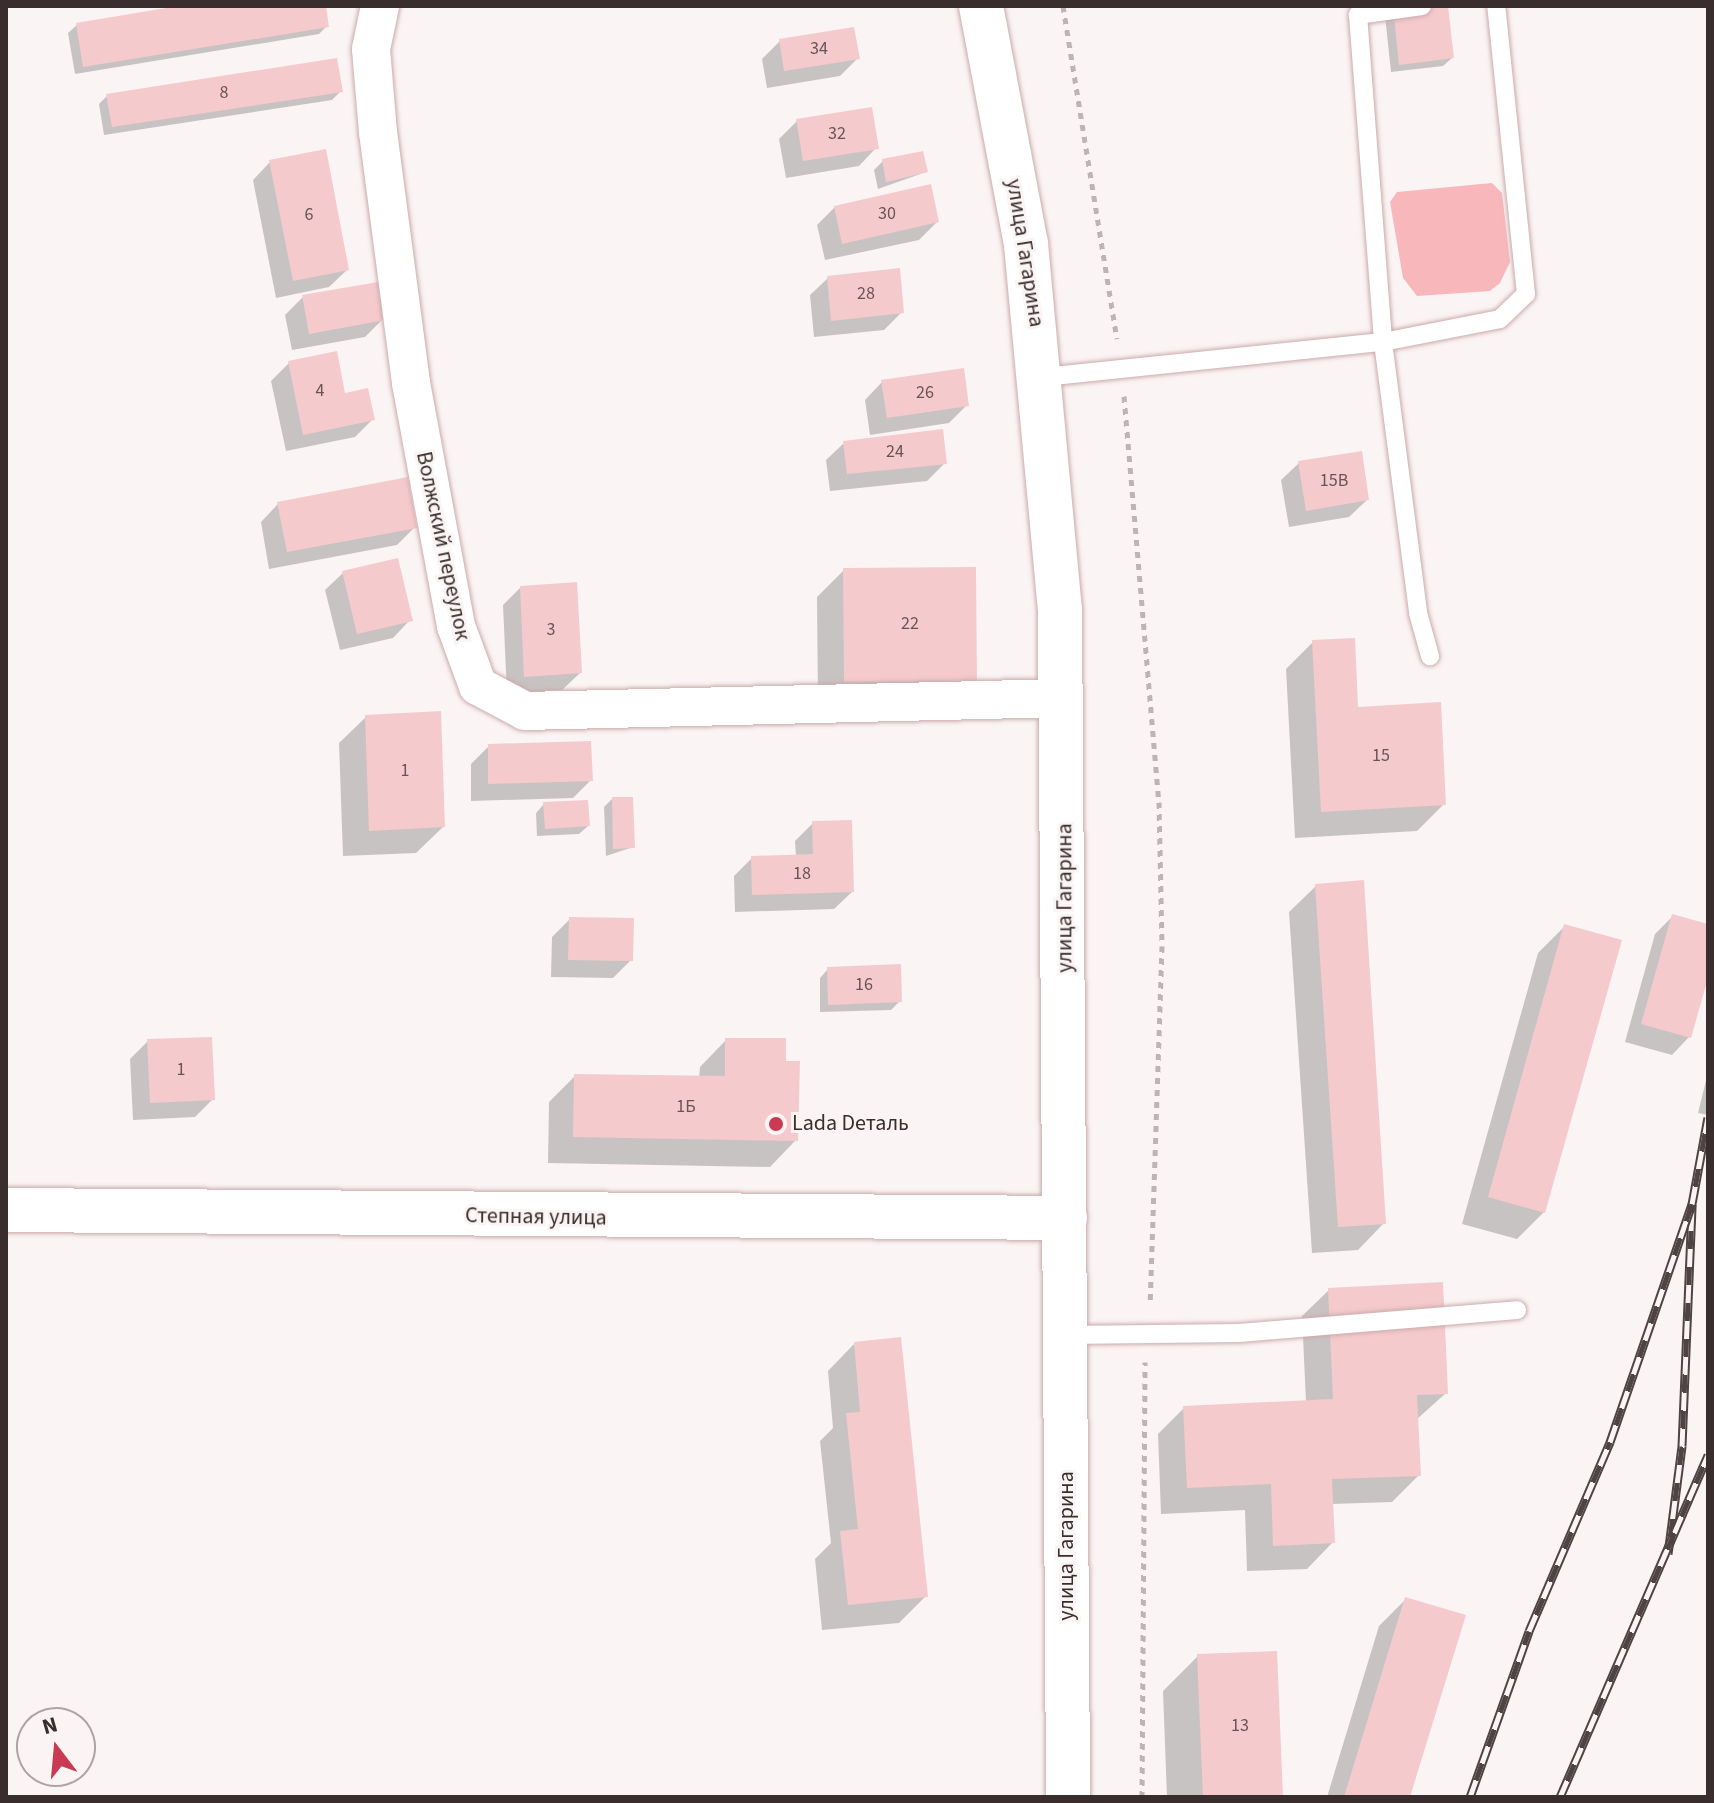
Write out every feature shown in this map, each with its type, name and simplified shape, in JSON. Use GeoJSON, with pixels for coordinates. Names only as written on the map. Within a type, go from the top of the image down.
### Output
{"type":"FeatureCollection","features":[{"type":"Feature","properties":{"kind":"street","name":"Волжский переулок"},"geometry":{"type":"LineString","coordinates":[[380,6],[371,49],[378,132],[411,383],[456,626],[478,686],[525,711],[1064,698]]}},
{"type":"Feature","properties":{"kind":"street","name":"улица Гагарина"},"geometry":{"type":"LineString","coordinates":[[981,6],[1043,377],[1064,698],[1068,1797]]}},
{"type":"Feature","properties":{"kind":"street","name":"Степная улица"},"geometry":{"type":"LineString","coordinates":[[6,1210],[1065,1218]]}},
{"type":"Feature","properties":{"kind":"lane"},"geometry":{"type":"LineString","coordinates":[[1422,6],[1358,15],[1383,342],[1418,613],[1430,656]]}},
{"type":"Feature","properties":{"kind":"lane"},"geometry":{"type":"LineString","coordinates":[[1043,377],[1383,342],[1500,319],[1526,294],[1496,6]]}},
{"type":"Feature","properties":{"kind":"lane"},"geometry":{"type":"LineString","coordinates":[[1066,1335],[1149,1334],[1517,1310]]}},
{"type":"Feature","properties":{"kind":"path"},"geometry":{"type":"LineString","coordinates":[[1063,6],[1122,369],[1159,802],[1162,946],[1149,1334],[1142,1797]]}},
{"type":"Feature","properties":{"kind":"shaded area"},"geometry":{"type":"Polygon","coordinates":[[[1492,183],[1502,193],[1510,262],[1500,283],[1490,291],[1417,296],[1403,278],[1390,202],[1397,192],[1492,183]]]}},
{"type":"Feature","properties":{"kind":"building"},"geometry":{"type":"Polygon","coordinates":[[[178,6],[326,6],[329,27],[83,67],[76,23],[178,6]]]}},
{"type":"Feature","properties":{"kind":"building"},"geometry":{"type":"Polygon","coordinates":[[[1393,6],[1448,6],[1454,58],[1399,65],[1393,6]]]}},
{"type":"Feature","properties":{"kind":"building"},"geometry":{"type":"Polygon","coordinates":[[[854,27],[860,59],[784,71],[779,39],[854,27]]]}},
{"type":"Feature","properties":{"kind":"building"},"geometry":{"type":"Polygon","coordinates":[[[337,58],[343,92],[112,127],[106,94],[337,58]]]}},
{"type":"Feature","properties":{"kind":"building"},"geometry":{"type":"Polygon","coordinates":[[[872,107],[879,149],[803,161],[796,119],[872,107]]]}},
{"type":"Feature","properties":{"kind":"building"},"geometry":{"type":"Polygon","coordinates":[[[326,149],[349,270],[293,281],[269,160],[326,149]]]}},
{"type":"Feature","properties":{"kind":"building"},"geometry":{"type":"Polygon","coordinates":[[[923,151],[928,172],[886,182],[882,159],[923,151]]]}},
{"type":"Feature","properties":{"kind":"building"},"geometry":{"type":"Polygon","coordinates":[[[931,184],[939,222],[842,244],[834,206],[931,184]]]}},
{"type":"Feature","properties":{"kind":"building"},"geometry":{"type":"Polygon","coordinates":[[[900,268],[904,313],[831,321],[827,276],[900,268]]]}},
{"type":"Feature","properties":{"kind":"building"},"geometry":{"type":"Polygon","coordinates":[[[378,282],[385,320],[309,334],[302,295],[378,282]]]}},
{"type":"Feature","properties":{"kind":"building"},"geometry":{"type":"Polygon","coordinates":[[[337,351],[345,393],[368,388],[375,420],[303,435],[288,361],[337,351]]]}},
{"type":"Feature","properties":{"kind":"building"},"geometry":{"type":"Polygon","coordinates":[[[964,368],[969,406],[887,418],[881,380],[964,368]]]}},
{"type":"Feature","properties":{"kind":"building"},"geometry":{"type":"Polygon","coordinates":[[[943,429],[947,464],[847,474],[843,441],[943,429]]]}},
{"type":"Feature","properties":{"kind":"building"},"geometry":{"type":"Polygon","coordinates":[[[1362,451],[1369,500],[1306,511],[1298,461],[1362,451]]]}},
{"type":"Feature","properties":{"kind":"building"},"geometry":{"type":"Polygon","coordinates":[[[408,477],[417,528],[287,552],[277,502],[408,477]]]}},
{"type":"Feature","properties":{"kind":"building"},"geometry":{"type":"Polygon","coordinates":[[[398,558],[413,621],[357,634],[342,571],[398,558]]]}},
{"type":"Feature","properties":{"kind":"building"},"geometry":{"type":"Polygon","coordinates":[[[976,567],[977,681],[844,682],[843,568],[976,567]]]}},
{"type":"Feature","properties":{"kind":"building"},"geometry":{"type":"Polygon","coordinates":[[[577,582],[582,673],[524,677],[520,586],[577,582]]]}},
{"type":"Feature","properties":{"kind":"building"},"geometry":{"type":"Polygon","coordinates":[[[1355,638],[1358,707],[1441,702],[1446,805],[1321,812],[1312,640],[1355,638]]]}},
{"type":"Feature","properties":{"kind":"building"},"geometry":{"type":"Polygon","coordinates":[[[441,711],[445,827],[369,831],[365,715],[441,711]]]}},
{"type":"Feature","properties":{"kind":"building"},"geometry":{"type":"Polygon","coordinates":[[[591,741],[593,781],[488,784],[488,744],[591,741]]]}},
{"type":"Feature","properties":{"kind":"building"},"geometry":{"type":"Polygon","coordinates":[[[612,797],[633,797],[635,848],[613,849],[612,797]]]}},
{"type":"Feature","properties":{"kind":"building"},"geometry":{"type":"Polygon","coordinates":[[[588,800],[590,826],[545,829],[543,802],[588,800]]]}},
{"type":"Feature","properties":{"kind":"building"},"geometry":{"type":"Polygon","coordinates":[[[852,820],[854,892],[752,895],[751,856],[813,854],[812,821],[852,820]]]}},
{"type":"Feature","properties":{"kind":"building"},"geometry":{"type":"Polygon","coordinates":[[[1364,880],[1386,1224],[1338,1227],[1315,884],[1364,880]]]}},
{"type":"Feature","properties":{"kind":"building"},"geometry":{"type":"Polygon","coordinates":[[[1672,914],[1708,924],[1708,978],[1691,1038],[1641,1024],[1672,914]]]}},
{"type":"Feature","properties":{"kind":"building"},"geometry":{"type":"Polygon","coordinates":[[[569,917],[634,918],[633,961],[568,960],[569,917]]]}},
{"type":"Feature","properties":{"kind":"building"},"geometry":{"type":"Polygon","coordinates":[[[1564,924],[1622,940],[1545,1213],[1488,1197],[1564,924]]]}},
{"type":"Feature","properties":{"kind":"building"},"geometry":{"type":"Polygon","coordinates":[[[901,964],[902,1002],[828,1005],[827,967],[901,964]]]}},
{"type":"Feature","properties":{"kind":"building"},"geometry":{"type":"Polygon","coordinates":[[[212,1037],[215,1100],[150,1103],[147,1039],[212,1037]]]}},
{"type":"Feature","properties":{"kind":"building"},"geometry":{"type":"Polygon","coordinates":[[[725,1038],[786,1038],[786,1061],[800,1061],[798,1141],[573,1137],[574,1074],[725,1076],[725,1038]]]}},
{"type":"Feature","properties":{"kind":"building"},"geometry":{"type":"Polygon","coordinates":[[[1443,1282],[1448,1394],[1417,1395],[1421,1476],[1332,1479],[1335,1543],[1273,1546],[1271,1484],[1187,1488],[1183,1406],[1333,1399],[1328,1288],[1443,1282]]]}},
{"type":"Feature","properties":{"kind":"building"},"geometry":{"type":"Polygon","coordinates":[[[901,1337],[928,1597],[848,1605],[840,1531],[858,1529],[846,1413],[860,1412],[854,1342],[901,1337]]]}},
{"type":"Feature","properties":{"kind":"building"},"geometry":{"type":"Polygon","coordinates":[[[1405,1597],[1466,1615],[1410,1797],[1344,1797],[1405,1597]]]}},
{"type":"Feature","properties":{"kind":"building"},"geometry":{"type":"Polygon","coordinates":[[[1277,1651],[1283,1797],[1203,1797],[1197,1654],[1277,1651]]]}},
{"type":"Feature","properties":{"kind":"railway"},"geometry":{"type":"LineString","coordinates":[[1668,1554],[1682,1446],[1692,1204],[1708,1117]]}},
{"type":"Feature","properties":{"kind":"railway"},"geometry":{"type":"LineString","coordinates":[[1470,1797],[1529,1631],[1610,1442],[1692,1204]]}},
{"type":"Feature","properties":{"kind":"railway"},"geometry":{"type":"LineString","coordinates":[[1560,1797],[1708,1455]]}},
{"type":"Feature","properties":{"kind":"place","name":"Lada Dеталь"},"geometry":{"type":"Point","coordinates":[776,1124]}}]}
